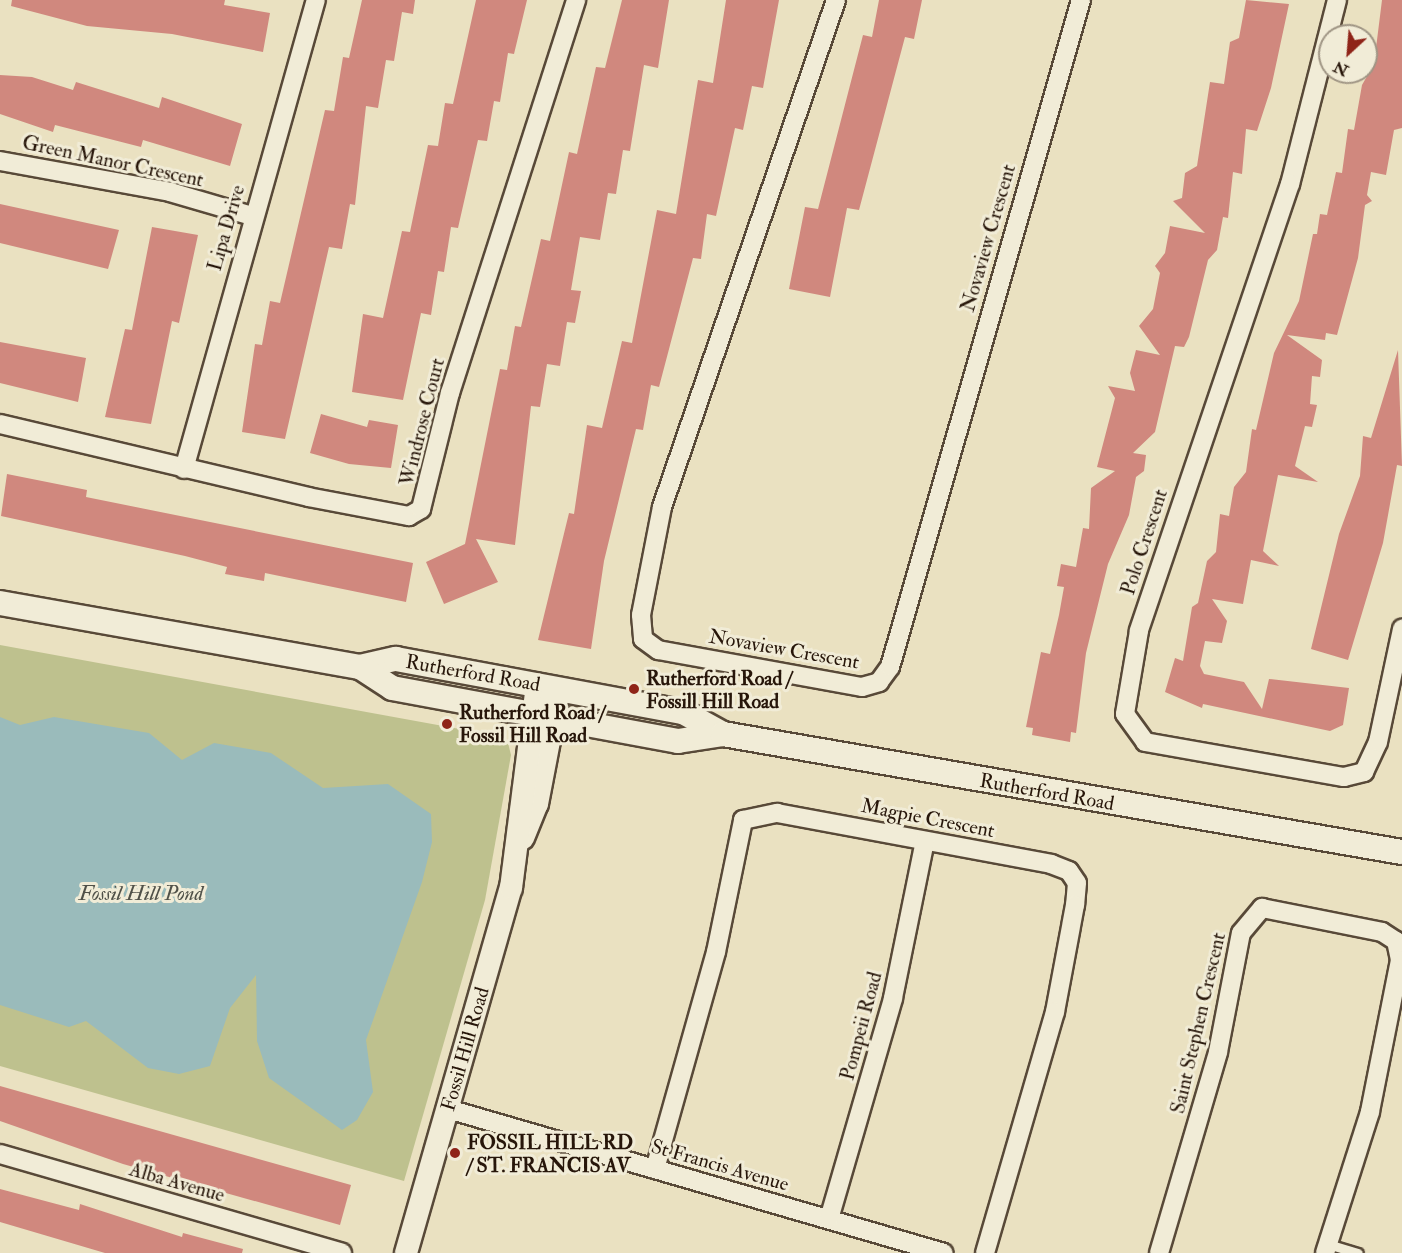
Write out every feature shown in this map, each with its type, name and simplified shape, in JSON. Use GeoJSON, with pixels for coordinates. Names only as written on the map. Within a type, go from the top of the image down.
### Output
{"type":"FeatureCollection","features":[{"type":"Feature","properties":{"kind":"main road","name":"Rutherford Road"},"geometry":{"type":"LineString","coordinates":[[0,603],[360,667],[396,659],[683,712],[723,734],[1371,849],[1402,852]]}},
{"type":"Feature","properties":{"kind":"main road","name":"Rutherford Road"},"geometry":{"type":"LineString","coordinates":[[360,667],[392,688],[543,717],[678,741],[723,734]]}},
{"type":"Feature","properties":{"kind":"main road","name":"Rutherford Road"},"geometry":{"type":"LineString","coordinates":[[1371,849],[1402,862]]}},
{"type":"Feature","properties":{"kind":"street","name":"Lipa Drive"},"geometry":{"type":"LineString","coordinates":[[184,469],[252,216],[316,0]]}},
{"type":"Feature","properties":{"kind":"street","name":"Windrose Court"},"geometry":{"type":"LineString","coordinates":[[0,424],[184,469],[398,514],[421,509],[450,393],[576,0]]}},
{"type":"Feature","properties":{"kind":"street","name":"Novaview Crescent"},"geometry":{"type":"LineString","coordinates":[[836,0],[662,507],[641,615],[643,639],[658,650],[861,687],[879,682],[890,667],[1081,0]]}},
{"type":"Feature","properties":{"kind":"street","name":"Polo Crescent"},"geometry":{"type":"LineString","coordinates":[[1337,0],[1290,184],[1139,631],[1125,714],[1145,742],[1344,777],[1365,772],[1378,742],[1402,629]]}},
{"type":"Feature","properties":{"kind":"street","name":"Green Manor Crescent"},"geometry":{"type":"LineString","coordinates":[[0,161],[170,192],[252,216]]}},
{"type":"Feature","properties":{"kind":"street","name":"Fossil Hill Road"},"geometry":{"type":"LineString","coordinates":[[406,1253],[520,844],[519,799],[543,717],[548,687]]}},
{"type":"Feature","properties":{"kind":"street","name":"Magpie Crescent"},"geometry":{"type":"LineString","coordinates":[[655,1169],[716,952],[743,820],[757,813],[777,813],[1051,864],[1069,871],[1077,883],[1055,1012],[985,1253]]}},
{"type":"Feature","properties":{"kind":"street","name":"Pompeii Road"},"geometry":{"type":"LineString","coordinates":[[829,1220],[893,998],[925,841]]}},
{"type":"Feature","properties":{"kind":"street","name":"Saint Stephen Crescent"},"geometry":{"type":"LineString","coordinates":[[1159,1253],[1218,1052],[1241,933],[1263,908],[1382,932],[1396,942],[1400,960],[1370,1112],[1326,1249]]}},
{"type":"Feature","properties":{"kind":"street","name":"St Francis Avenue"},"geometry":{"type":"LineString","coordinates":[[448,1109],[945,1253]]}},
{"type":"Feature","properties":{"kind":"street","name":"Alba Avenue"},"geometry":{"type":"LineString","coordinates":[[0,1154],[342,1253]]}},
{"type":"Feature","properties":{"kind":"lane"},"geometry":{"type":"LineString","coordinates":[[1326,1249],[1358,1253]]}},
{"type":"Feature","properties":{"kind":"green space"},"geometry":{"type":"Polygon","coordinates":[[[0,645],[498,736],[508,743],[511,755],[485,900],[404,1181],[0,1066],[0,645]]]}},
{"type":"Feature","properties":{"kind":"water","name":"Fossil Hill Pond"},"geometry":{"type":"Polygon","coordinates":[[[0,717],[20,725],[54,717],[149,733],[182,760],[214,743],[271,753],[323,788],[388,784],[431,814],[432,842],[422,882],[366,1040],[373,1092],[357,1120],[342,1130],[269,1078],[257,1041],[256,975],[230,1008],[210,1066],[179,1074],[148,1068],[86,1021],[69,1027],[0,1005],[0,717]]]}},
{"type":"Feature","properties":{"kind":"building"},"geometry":{"type":"Polygon","coordinates":[[[12,0],[225,0],[224,5],[270,13],[263,52],[172,34],[87,26],[11,6],[12,0]]]}},
{"type":"Feature","properties":{"kind":"building"},"geometry":{"type":"Polygon","coordinates":[[[362,0],[415,0],[413,14],[402,12],[394,61],[386,60],[378,108],[366,106],[355,205],[350,204],[342,249],[329,247],[285,439],[242,432],[255,344],[262,345],[270,301],[280,303],[325,110],[334,111],[343,57],[349,58],[362,0]]]}},
{"type":"Feature","properties":{"kind":"building"},"geometry":{"type":"Polygon","coordinates":[[[476,0],[527,0],[514,54],[508,53],[500,102],[494,101],[487,141],[478,140],[458,228],[451,227],[444,272],[438,271],[431,315],[421,313],[403,400],[352,392],[363,314],[383,318],[402,231],[410,232],[428,145],[438,146],[445,103],[453,104],[476,0]]]}},
{"type":"Feature","properties":{"kind":"building"},"geometry":{"type":"Polygon","coordinates":[[[622,0],[669,0],[658,68],[644,65],[630,151],[623,150],[616,194],[608,193],[600,240],[580,237],[571,290],[581,291],[575,323],[567,322],[560,366],[547,364],[540,407],[531,406],[515,545],[476,539],[498,582],[444,604],[426,562],[465,544],[500,369],[507,370],[515,326],[521,327],[541,239],[550,241],[569,152],[577,154],[596,67],[605,68],[622,0]]]}},
{"type":"Feature","properties":{"kind":"building"},"geometry":{"type":"Polygon","coordinates":[[[726,0],[779,0],[763,88],[752,86],[743,130],[735,128],[716,216],[707,214],[701,259],[693,258],[659,387],[651,385],[643,430],[636,429],[604,561],[591,649],[538,640],[569,513],[574,514],[587,425],[602,428],[622,341],[632,343],[657,210],[676,214],[698,80],[713,83],[726,0]]]}},
{"type":"Feature","properties":{"kind":"building"},"geometry":{"type":"Polygon","coordinates":[[[879,0],[922,0],[914,39],[905,37],[859,210],[847,208],[830,297],[789,289],[805,207],[818,209],[863,35],[872,37],[879,0]]]}},
{"type":"Feature","properties":{"kind":"building"},"geometry":{"type":"Polygon","coordinates":[[[1246,0],[1289,4],[1271,88],[1257,131],[1246,129],[1242,174],[1233,172],[1228,218],[1223,217],[1217,250],[1208,260],[1189,337],[1184,347],[1175,346],[1155,432],[1133,453],[1146,455],[1144,471],[1136,477],[1129,515],[1108,564],[1086,653],[1076,733],[1071,732],[1070,742],[1032,735],[1033,728],[1026,727],[1041,652],[1050,654],[1059,615],[1064,587],[1057,586],[1061,564],[1076,567],[1083,528],[1089,529],[1091,488],[1115,471],[1097,467],[1115,398],[1108,386],[1135,391],[1130,373],[1136,350],[1160,355],[1139,326],[1153,309],[1160,273],[1155,266],[1165,253],[1170,226],[1205,233],[1173,201],[1182,198],[1185,173],[1197,166],[1210,82],[1224,84],[1230,42],[1239,38],[1246,0]]]}},
{"type":"Feature","properties":{"kind":"building"},"geometry":{"type":"Polygon","coordinates":[[[1382,0],[1402,0],[1402,128],[1394,130],[1386,175],[1371,172],[1367,195],[1372,201],[1365,205],[1358,258],[1337,335],[1326,333],[1325,340],[1287,335],[1322,360],[1320,377],[1312,376],[1310,404],[1317,405],[1312,427],[1305,426],[1295,466],[1318,482],[1278,475],[1263,551],[1279,566],[1251,560],[1243,604],[1212,599],[1227,621],[1222,643],[1205,641],[1200,666],[1204,674],[1244,682],[1262,709],[1269,679],[1349,688],[1343,725],[1330,731],[1203,704],[1202,708],[1165,692],[1175,658],[1183,661],[1192,607],[1198,603],[1207,561],[1216,552],[1220,514],[1229,516],[1234,487],[1246,472],[1252,429],[1256,430],[1274,353],[1299,301],[1313,234],[1317,234],[1320,214],[1327,215],[1336,172],[1342,173],[1348,129],[1354,130],[1362,85],[1378,84],[1378,32],[1382,0]]]}},
{"type":"Feature","properties":{"kind":"building"},"geometry":{"type":"Polygon","coordinates":[[[0,75],[32,77],[73,90],[76,82],[159,108],[162,97],[242,124],[230,166],[143,140],[141,147],[55,125],[53,132],[0,114],[0,75]]]}},
{"type":"Feature","properties":{"kind":"building"},"geometry":{"type":"Polygon","coordinates":[[[0,204],[119,230],[108,269],[0,243],[0,204]]]}},
{"type":"Feature","properties":{"kind":"building"},"geometry":{"type":"Polygon","coordinates":[[[152,227],[198,235],[179,323],[172,321],[151,424],[105,417],[125,329],[132,330],[152,227]]]}},
{"type":"Feature","properties":{"kind":"building"},"geometry":{"type":"Polygon","coordinates":[[[0,342],[86,358],[78,402],[0,383],[0,342]]]}},
{"type":"Feature","properties":{"kind":"building"},"geometry":{"type":"Polygon","coordinates":[[[1398,350],[1402,466],[1397,465],[1383,543],[1348,660],[1311,649],[1339,534],[1360,476],[1363,436],[1371,438],[1398,350]]]}},
{"type":"Feature","properties":{"kind":"building"},"geometry":{"type":"Polygon","coordinates":[[[321,414],[367,427],[369,420],[398,425],[391,468],[349,464],[310,453],[321,414]]]}},
{"type":"Feature","properties":{"kind":"building"},"geometry":{"type":"Polygon","coordinates":[[[7,474],[87,490],[86,497],[413,563],[406,602],[265,573],[264,581],[225,574],[227,567],[185,556],[1,516],[7,474]]]}},
{"type":"Feature","properties":{"kind":"building"},"geometry":{"type":"Polygon","coordinates":[[[0,1086],[351,1185],[340,1225],[123,1164],[0,1121],[0,1086]]]}},
{"type":"Feature","properties":{"kind":"building"},"geometry":{"type":"Polygon","coordinates":[[[0,1189],[79,1210],[80,1204],[182,1237],[183,1233],[243,1249],[242,1253],[105,1253],[0,1222],[0,1189]]]}},
{"type":"Feature","properties":{"kind":"place","name":"Rutherford Road / Fossill Hill Road"},"geometry":{"type":"Point","coordinates":[634,689]}},
{"type":"Feature","properties":{"kind":"place","name":"Rutherford Road / Fossil Hill Road"},"geometry":{"type":"Point","coordinates":[447,724]}},
{"type":"Feature","properties":{"kind":"place","name":"FOSSIL HILL RD / ST. FRANCIS AV"},"geometry":{"type":"Point","coordinates":[455,1153]}}]}
